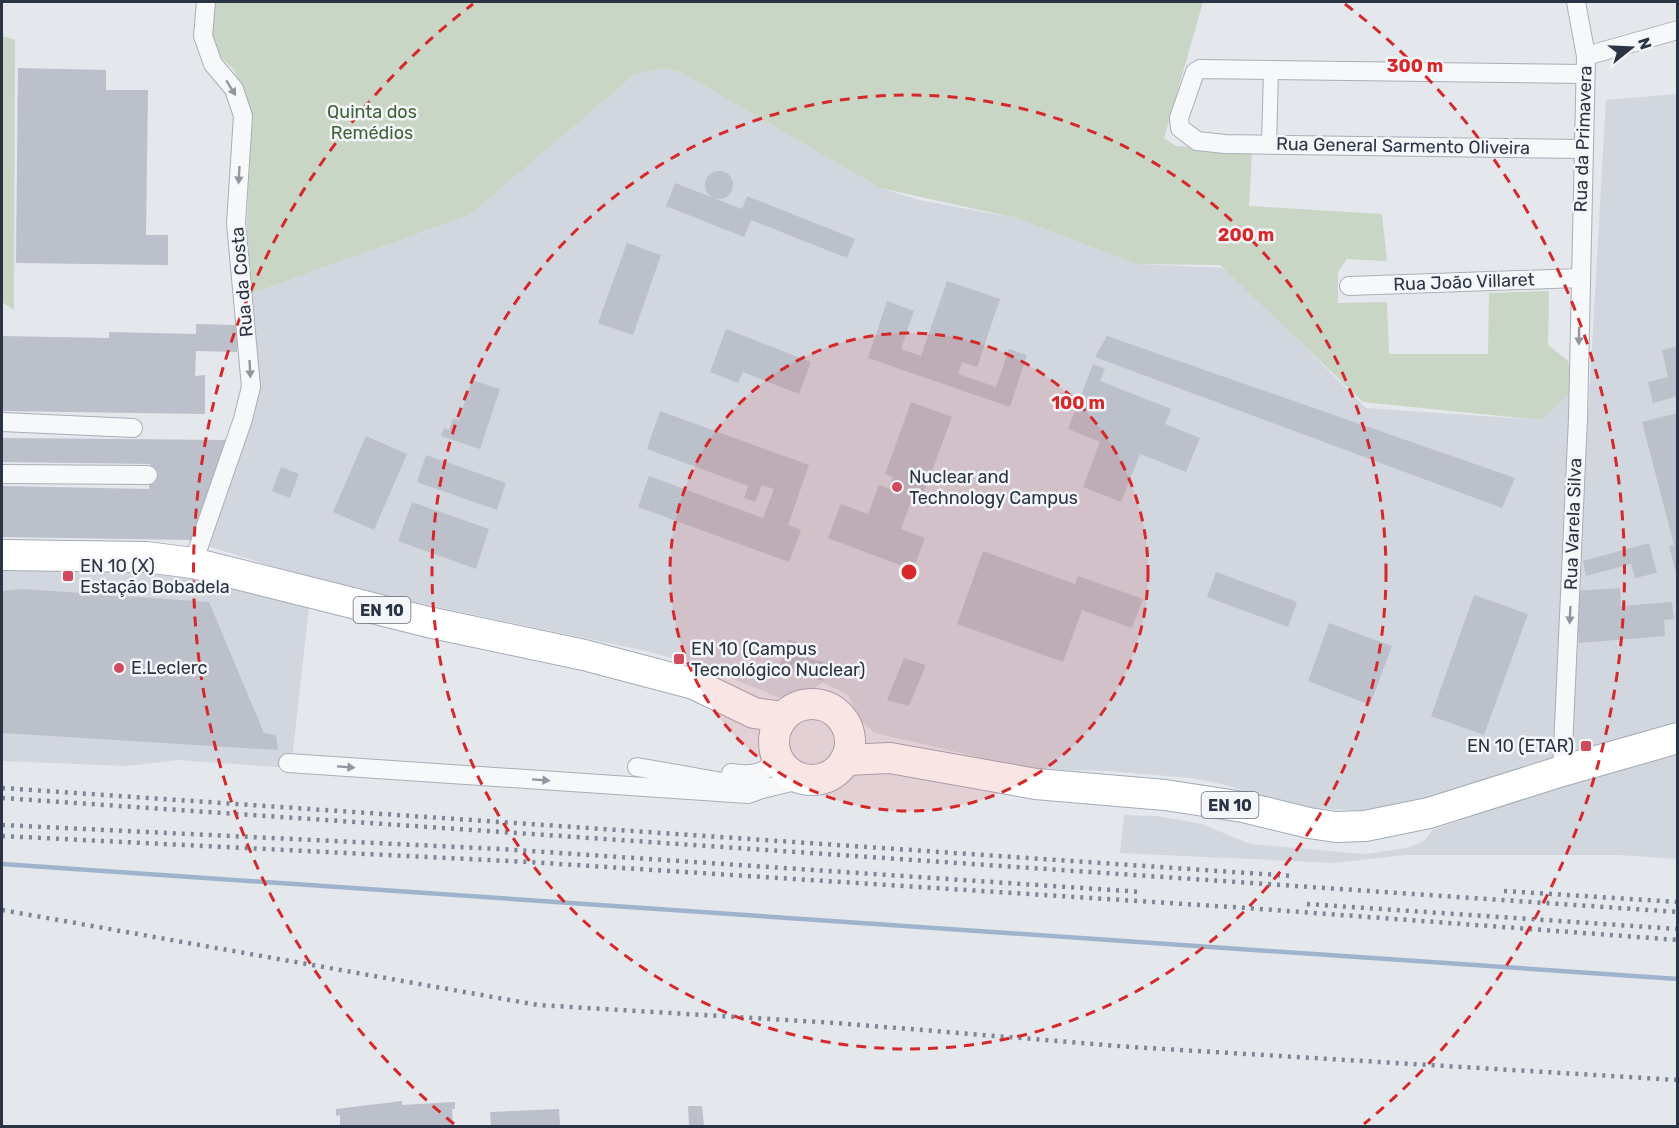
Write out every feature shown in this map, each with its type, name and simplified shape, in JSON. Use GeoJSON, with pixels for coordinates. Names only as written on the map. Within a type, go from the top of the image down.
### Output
{"type":"FeatureCollection","features":[{"type":"Feature","properties":{"kind":"main road","name":"EN 10"},"geometry":{"type":"LineString","coordinates":[[2,555],[146,557],[193,563],[428,621],[584,655],[694,684],[753,713],[779,738],[798,706],[812,704],[826,706],[838,714],[847,746],[890,758],[1036,784],[1166,795],[1243,807],[1336,827],[1398,822],[1677,738]]}},
{"type":"Feature","properties":{"kind":"main road"},"geometry":{"type":"LineString","coordinates":[[779,738],[794,775],[804,779],[828,776],[847,746]]}},
{"type":"Feature","properties":{"kind":"street","name":"Rua da Costa"},"geometry":{"type":"LineString","coordinates":[[193,563],[243,419],[251,387],[236,224],[243,116],[234,89],[213,64],[203,36],[206,2]]}},
{"type":"Feature","properties":{"kind":"street","name":"Rua da Primavera"},"geometry":{"type":"LineString","coordinates":[[1576,2],[1586,65],[1579,278]]}},
{"type":"Feature","properties":{"kind":"street"},"geometry":{"type":"LineString","coordinates":[[1269,145],[1271,70],[1586,65],[1677,30]]}},
{"type":"Feature","properties":{"kind":"street","name":"Rua General Sarmento Oliveira"},"geometry":{"type":"LineString","coordinates":[[1271,70],[1200,69],[1195,72],[1179,118],[1180,128],[1197,141],[1225,144],[1582,149]]}},
{"type":"Feature","properties":{"kind":"street","name":"Rua João Villaret"},"geometry":{"type":"LineString","coordinates":[[1349,286],[1579,278]]}},
{"type":"Feature","properties":{"kind":"street","name":"Rua Varela Silva"},"geometry":{"type":"LineString","coordinates":[[1562,771],[1578,418],[1579,278]]}},
{"type":"Feature","properties":{"kind":"street"},"geometry":{"type":"LineString","coordinates":[[2,422],[133,428]]}},
{"type":"Feature","properties":{"kind":"street"},"geometry":{"type":"LineString","coordinates":[[2,474],[148,474]]}},
{"type":"Feature","properties":{"kind":"street"},"geometry":{"type":"LineString","coordinates":[[762,789],[637,763],[755,775],[769,769],[779,738]]}},
{"type":"Feature","properties":{"kind":"street"},"geometry":{"type":"LineString","coordinates":[[288,763],[748,794],[804,779]]}},
{"type":"Feature","properties":{"kind":"shaded area","name":"Nuclear and Technology Campus"},"geometry":{"type":"Polygon","coordinates":[[[663,68],[682,73],[880,188],[919,200],[1016,218],[1136,264],[1223,268],[1234,276],[1366,408],[1542,420],[1573,390],[1555,757],[1407,805],[1365,811],[1299,807],[1222,784],[1191,778],[1108,771],[1030,769],[875,733],[862,722],[848,695],[823,682],[808,692],[778,697],[701,666],[646,651],[414,602],[285,570],[204,545],[244,430],[250,294],[470,215],[634,75],[663,68]]]}},
{"type":"Feature","properties":{"kind":"shaded area"},"geometry":{"type":"Polygon","coordinates":[[[1677,94],[1677,859],[1621,855],[1405,855],[1335,863],[1120,853],[1124,815],[1157,816],[1202,824],[1250,844],[1365,854],[1407,848],[1424,841],[1432,830],[1603,771],[1569,748],[1606,100],[1677,94]]]}},
{"type":"Feature","properties":{"kind":"shaded area","name":"E.Leclerc"},"geometry":{"type":"Polygon","coordinates":[[[2,560],[164,566],[310,599],[291,768],[178,760],[127,766],[2,761],[2,560]]]}},
{"type":"Feature","properties":{"kind":"green space","name":"Quinta dos Remédios"},"geometry":{"type":"Polygon","coordinates":[[[213,2],[1203,2],[1164,138],[1176,146],[1252,152],[1249,206],[1382,214],[1387,261],[1347,259],[1338,272],[1338,303],[1387,302],[1389,354],[1488,354],[1489,293],[1549,291],[1548,345],[1568,361],[1573,390],[1542,420],[1363,402],[1220,265],[1136,264],[1016,218],[880,188],[682,73],[663,68],[634,75],[470,215],[250,294],[246,243],[251,131],[244,92],[234,70],[215,51],[209,33],[213,2]]]}},
{"type":"Feature","properties":{"kind":"green space"},"geometry":{"type":"Polygon","coordinates":[[[2,36],[15,40],[14,310],[2,302],[2,36]]]}},
{"type":"Feature","properties":{"kind":"building"},"geometry":{"type":"Polygon","coordinates":[[[18,68],[106,70],[106,90],[148,90],[146,235],[168,235],[168,265],[16,263],[18,68]]]}},
{"type":"Feature","properties":{"kind":"building"},"geometry":{"type":"Polygon","coordinates":[[[719,171],[729,175],[733,185],[729,195],[719,199],[709,195],[705,185],[709,175],[719,171]]]}},
{"type":"Feature","properties":{"kind":"building"},"geometry":{"type":"Polygon","coordinates":[[[675,183],[742,209],[747,196],[855,239],[847,258],[751,220],[744,237],[666,206],[675,183]]]}},
{"type":"Feature","properties":{"kind":"building"},"geometry":{"type":"Polygon","coordinates":[[[627,243],[661,255],[633,335],[598,323],[627,243]]]}},
{"type":"Feature","properties":{"kind":"building"},"geometry":{"type":"Polygon","coordinates":[[[947,281],[1000,299],[977,367],[962,362],[958,374],[996,387],[1009,349],[1027,355],[1010,407],[868,358],[887,301],[914,311],[901,349],[921,356],[947,281]]]}},
{"type":"Feature","properties":{"kind":"building"},"geometry":{"type":"Polygon","coordinates":[[[196,324],[237,325],[237,352],[196,351],[195,376],[205,375],[205,414],[2,411],[2,336],[109,338],[109,332],[196,334],[196,324]]]}},
{"type":"Feature","properties":{"kind":"building"},"geometry":{"type":"Polygon","coordinates":[[[726,329],[811,362],[799,394],[743,372],[738,383],[710,372],[726,329]]]}},
{"type":"Feature","properties":{"kind":"building"},"geometry":{"type":"Polygon","coordinates":[[[1107,336],[1515,478],[1502,508],[1095,357],[1107,336]]]}},
{"type":"Feature","properties":{"kind":"building"},"geometry":{"type":"Polygon","coordinates":[[[1678,346],[1678,396],[1653,403],[1648,382],[1668,377],[1662,350],[1678,346]]]}},
{"type":"Feature","properties":{"kind":"building"},"geometry":{"type":"Polygon","coordinates":[[[1093,364],[1105,369],[1100,381],[1171,409],[1165,424],[1200,438],[1186,472],[1140,454],[1121,502],[1083,487],[1100,442],[1068,429],[1093,364]]]}},
{"type":"Feature","properties":{"kind":"building"},"geometry":{"type":"Polygon","coordinates":[[[472,380],[500,389],[480,449],[441,436],[444,428],[449,430],[453,418],[459,420],[472,380]]]}},
{"type":"Feature","properties":{"kind":"building"},"geometry":{"type":"Polygon","coordinates":[[[911,402],[952,417],[923,495],[915,491],[901,529],[925,538],[913,570],[828,538],[841,504],[868,514],[879,485],[889,489],[893,477],[885,474],[911,402]]]}},
{"type":"Feature","properties":{"kind":"building"},"geometry":{"type":"Polygon","coordinates":[[[660,411],[809,465],[788,525],[801,530],[789,562],[638,507],[649,476],[763,518],[774,489],[762,485],[755,502],[744,498],[748,486],[647,449],[660,411]]]}},
{"type":"Feature","properties":{"kind":"building"},"geometry":{"type":"Polygon","coordinates":[[[1678,413],[1677,576],[1669,546],[1674,545],[1642,422],[1678,413]]]}},
{"type":"Feature","properties":{"kind":"building"},"geometry":{"type":"Polygon","coordinates":[[[366,436],[407,454],[374,530],[333,512],[366,436]]]}},
{"type":"Feature","properties":{"kind":"building"},"geometry":{"type":"Polygon","coordinates":[[[2,438],[228,440],[194,540],[2,537],[2,486],[149,489],[150,464],[2,462],[2,438]]]}},
{"type":"Feature","properties":{"kind":"building"},"geometry":{"type":"Polygon","coordinates":[[[426,455],[506,483],[497,510],[417,482],[426,455]]]}},
{"type":"Feature","properties":{"kind":"building"},"geometry":{"type":"Polygon","coordinates":[[[281,467],[299,474],[290,498],[272,491],[281,467]]]}},
{"type":"Feature","properties":{"kind":"building"},"geometry":{"type":"Polygon","coordinates":[[[412,502],[489,529],[476,569],[398,541],[412,502]]]}},
{"type":"Feature","properties":{"kind":"building"},"geometry":{"type":"Polygon","coordinates":[[[1649,543],[1657,573],[1635,578],[1631,564],[1586,576],[1583,561],[1649,543]]]}},
{"type":"Feature","properties":{"kind":"building"},"geometry":{"type":"Polygon","coordinates":[[[983,551],[1075,584],[1078,576],[1143,599],[1132,628],[1082,610],[1063,662],[957,624],[983,551]]]}},
{"type":"Feature","properties":{"kind":"building"},"geometry":{"type":"Polygon","coordinates":[[[1216,572],[1297,602],[1288,627],[1207,597],[1216,572]]]}},
{"type":"Feature","properties":{"kind":"building"},"geometry":{"type":"Polygon","coordinates":[[[1620,588],[1621,606],[1672,602],[1674,619],[1664,620],[1665,636],[1579,643],[1575,591],[1620,588]]]}},
{"type":"Feature","properties":{"kind":"building","name":"E.Leclerc"},"geometry":{"type":"Polygon","coordinates":[[[23,589],[209,602],[264,733],[276,735],[278,750],[2,733],[2,591],[23,589]]]}},
{"type":"Feature","properties":{"kind":"building"},"geometry":{"type":"Polygon","coordinates":[[[1474,595],[1528,614],[1484,735],[1431,716],[1474,595]]]}},
{"type":"Feature","properties":{"kind":"building"},"geometry":{"type":"Polygon","coordinates":[[[1329,623],[1392,646],[1370,705],[1308,681],[1329,623]]]}},
{"type":"Feature","properties":{"kind":"building"},"geometry":{"type":"Polygon","coordinates":[[[788,639],[811,647],[808,658],[833,664],[823,681],[779,668],[788,639]]]}},
{"type":"Feature","properties":{"kind":"building"},"geometry":{"type":"Polygon","coordinates":[[[904,658],[926,665],[909,706],[887,700],[904,658]]]}},
{"type":"Feature","properties":{"kind":"building"},"geometry":{"type":"Polygon","coordinates":[[[402,1101],[402,1105],[455,1102],[455,1109],[452,1109],[453,1126],[340,1126],[340,1115],[336,1116],[336,1109],[402,1101]]]}},
{"type":"Feature","properties":{"kind":"building"},"geometry":{"type":"Polygon","coordinates":[[[688,1106],[702,1106],[704,1126],[689,1126],[688,1106]]]}},
{"type":"Feature","properties":{"kind":"building"},"geometry":{"type":"Polygon","coordinates":[[[559,1109],[560,1125],[491,1126],[490,1112],[559,1109]]]}},
{"type":"Feature","properties":{"kind":"waterway"},"geometry":{"type":"LineString","coordinates":[[2,864],[1678,979]]}},
{"type":"Feature","properties":{"kind":"railway"},"geometry":{"type":"LineString","coordinates":[[2,788],[1292,876]]}},
{"type":"Feature","properties":{"kind":"railway"},"geometry":{"type":"LineString","coordinates":[[2,798],[1678,912]]}},
{"type":"Feature","properties":{"kind":"railway"},"geometry":{"type":"LineString","coordinates":[[2,825],[500,849],[1142,892]]}},
{"type":"Feature","properties":{"kind":"railway"},"geometry":{"type":"LineString","coordinates":[[2,836],[529,862],[1247,908],[1678,940]]}},
{"type":"Feature","properties":{"kind":"railway"},"geometry":{"type":"LineString","coordinates":[[1504,891],[1678,902]]}},
{"type":"Feature","properties":{"kind":"railway"},"geometry":{"type":"LineString","coordinates":[[1307,904],[1678,929]]}},
{"type":"Feature","properties":{"kind":"railway"},"geometry":{"type":"LineString","coordinates":[[2,910],[538,1005],[836,1023],[1131,1047],[1678,1080]]}},
{"type":"Feature","properties":{"kind":"place","name":"Nuclear and Technology Campus"},"geometry":{"type":"Point","coordinates":[897,487]}},
{"type":"Feature","properties":{"kind":"place","name":"EN 10 (X) Estação Bobadela"},"geometry":{"type":"Point","coordinates":[68,576]}},
{"type":"Feature","properties":{"kind":"place","name":"EN 10 (Campus Tecnológico Nuclear)"},"geometry":{"type":"Point","coordinates":[679,659]}},
{"type":"Feature","properties":{"kind":"place","name":"E.Leclerc"},"geometry":{"type":"Point","coordinates":[119,668]}},
{"type":"Feature","properties":{"kind":"place","name":"EN 10 (ETAR)"},"geometry":{"type":"Point","coordinates":[1586,746]}}]}
